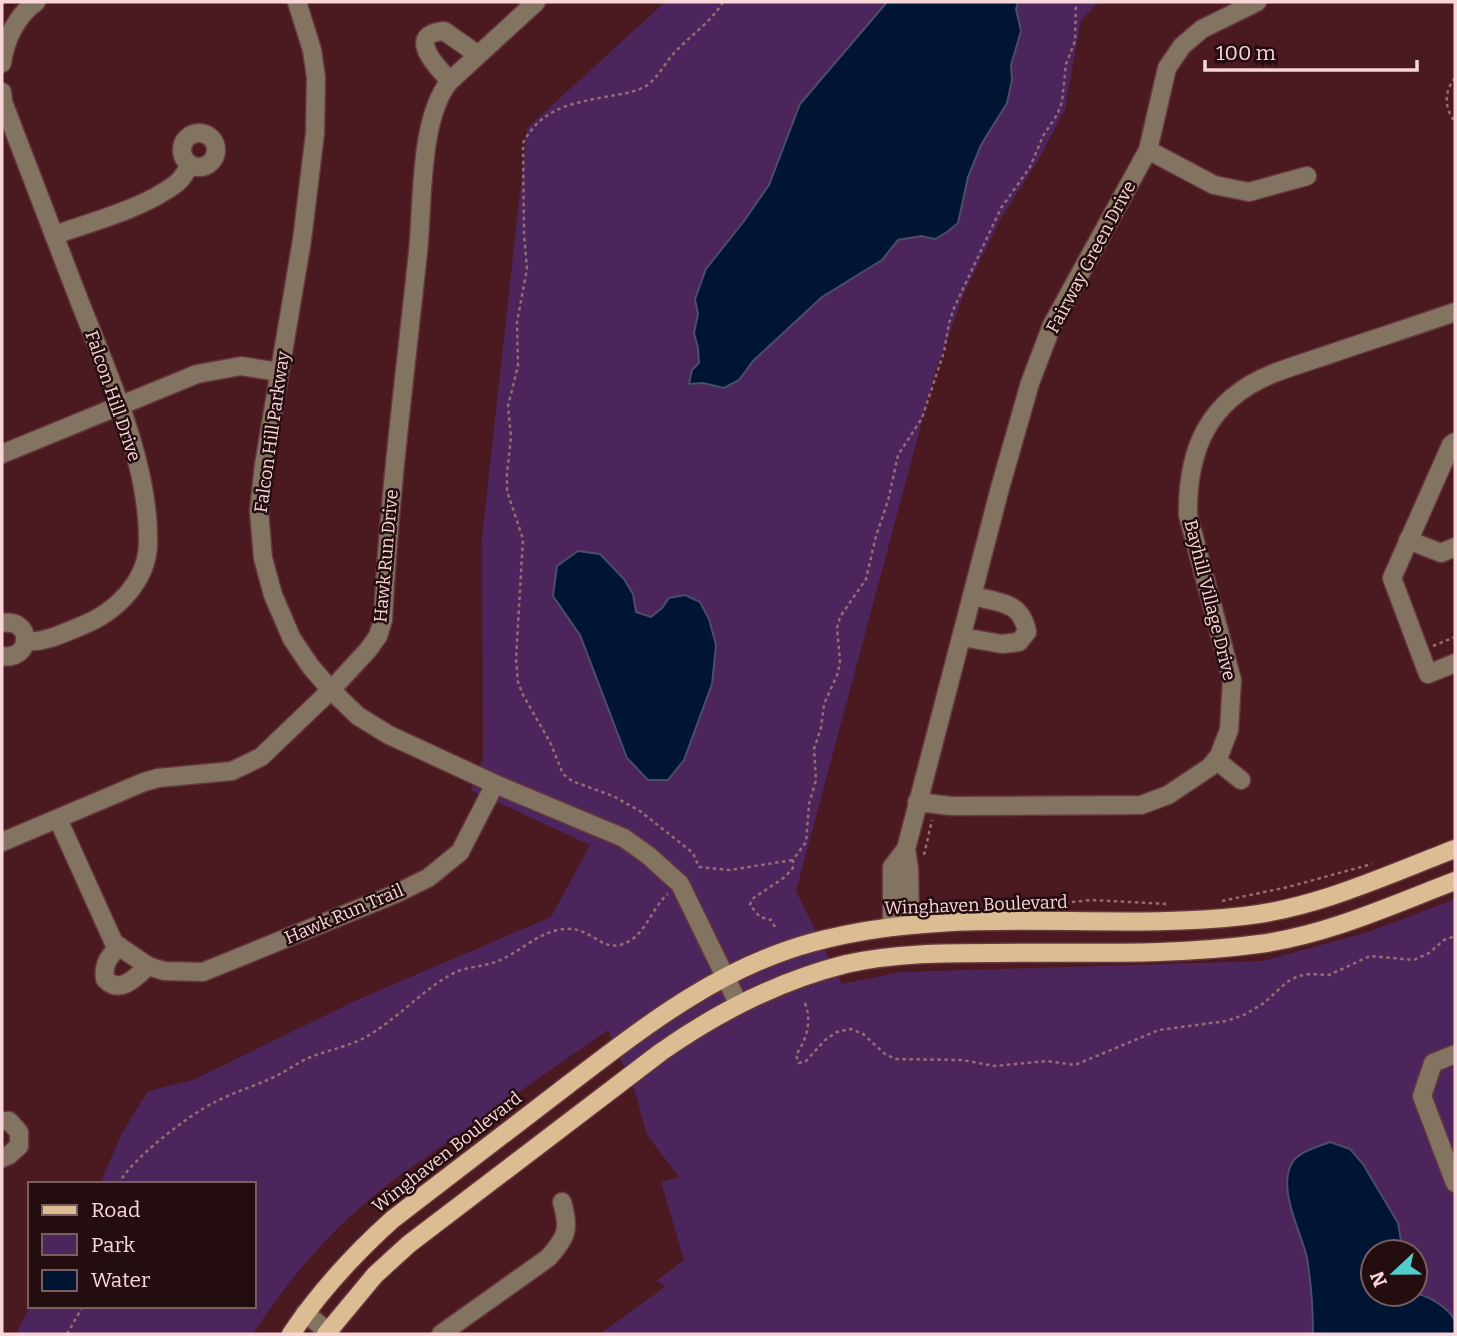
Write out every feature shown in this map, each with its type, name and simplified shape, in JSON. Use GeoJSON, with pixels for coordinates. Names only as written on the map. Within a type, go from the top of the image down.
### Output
{"type":"FeatureCollection","features":[{"type":"Feature","properties":{"kind":"main road","name":"Winghaven Boulevard"},"geometry":{"type":"LineString","coordinates":[[291,1334],[329,1282],[362,1246],[393,1219],[650,1022],[725,976],[773,955],[813,942],[910,925],[1184,921],[1247,916],[1298,906],[1336,894],[1455,849]]}},
{"type":"Feature","properties":{"kind":"main road"},"geometry":{"type":"LineString","coordinates":[[329,1333],[375,1275],[409,1244],[661,1052],[738,1003],[798,978],[847,964],[899,956],[1208,949],[1261,944],[1312,933],[1357,919],[1455,881]]}},
{"type":"Feature","properties":{"kind":"street"},"geometry":{"type":"LineString","coordinates":[[2,63],[9,37],[20,16],[36,2]]}},
{"type":"Feature","properties":{"kind":"street","name":"Falcon Hill Parkway"},"geometry":{"type":"LineString","coordinates":[[297,2],[312,50],[316,77],[315,133],[302,240],[264,465],[259,511],[263,558],[273,595],[292,639],[310,667],[331,690],[358,716],[389,735],[495,784],[624,838],[649,856],[680,884],[738,1003]]}},
{"type":"Feature","properties":{"kind":"street","name":"Hawk Run Drive"},"geometry":{"type":"LineString","coordinates":[[2,842],[144,782],[158,778],[232,771],[261,757],[331,690],[378,636],[383,620],[396,445],[428,137],[442,90],[477,54],[536,2]]}},
{"type":"Feature","properties":{"kind":"street","name":"Fairway Green Drive"},"geometry":{"type":"LineString","coordinates":[[892,927],[892,867],[906,849],[923,803],[1000,488],[1030,383],[1052,325],[1149,150],[1167,68],[1182,46],[1202,29],[1256,2]]}},
{"type":"Feature","properties":{"kind":"street"},"geometry":{"type":"LineString","coordinates":[[450,81],[426,53],[427,39],[444,31],[477,54]]}},
{"type":"Feature","properties":{"kind":"street","name":"Falcon Hill Drive"},"geometry":{"type":"LineString","coordinates":[[2,92],[121,406],[142,480],[148,544],[139,576],[128,594],[92,622],[34,642],[25,641],[17,655],[2,656]]}},
{"type":"Feature","properties":{"kind":"street"},"geometry":{"type":"LineString","coordinates":[[1149,150],[1214,185],[1249,192],[1307,176]]}},
{"type":"Feature","properties":{"kind":"street"},"geometry":{"type":"LineString","coordinates":[[54,235],[122,212],[169,188],[181,179],[190,165]]}},
{"type":"Feature","properties":{"kind":"street","name":"Bayhill Village Drive"},"geometry":{"type":"LineString","coordinates":[[923,803],[951,806],[1141,805],[1168,795],[1197,778],[1216,760],[1229,730],[1232,680],[1188,515],[1192,461],[1202,435],[1217,412],[1234,396],[1271,374],[1455,312]]}},
{"type":"Feature","properties":{"kind":"street"},"geometry":{"type":"LineString","coordinates":[[2,454],[197,374],[242,366],[279,372]]}},
{"type":"Feature","properties":{"kind":"street"},"geometry":{"type":"LineString","coordinates":[[1455,442],[1451,445],[1392,578],[1428,674],[1455,663]]}},
{"type":"Feature","properties":{"kind":"street"},"geometry":{"type":"LineString","coordinates":[[1408,540],[1441,552],[1455,547]]}},
{"type":"Feature","properties":{"kind":"street"},"geometry":{"type":"LineString","coordinates":[[962,637],[1002,644],[1019,642],[1027,632],[1024,618],[1014,607],[973,596]]}},
{"type":"Feature","properties":{"kind":"street"},"geometry":{"type":"LineString","coordinates":[[2,623],[13,622],[18,625],[25,634],[25,641]]}},
{"type":"Feature","properties":{"kind":"street"},"geometry":{"type":"LineString","coordinates":[[1216,760],[1241,780]]}},
{"type":"Feature","properties":{"kind":"street","name":"Hawk Run Trail"},"geometry":{"type":"LineString","coordinates":[[58,819],[114,943],[148,966],[164,971],[203,972],[428,878],[460,852],[495,784]]}},
{"type":"Feature","properties":{"kind":"street","name":"Fairway Green Drive"},"geometry":{"type":"LineString","coordinates":[[906,849],[910,925]]}},
{"type":"Feature","properties":{"kind":"street"},"geometry":{"type":"LineString","coordinates":[[119,946],[103,967],[104,979],[111,986],[130,983],[148,966]]}},
{"type":"Feature","properties":{"kind":"street"},"geometry":{"type":"LineString","coordinates":[[1455,1054],[1433,1063],[1422,1096],[1455,1184]]}},
{"type":"Feature","properties":{"kind":"street"},"geometry":{"type":"LineString","coordinates":[[2,1121],[9,1121],[19,1132],[19,1146],[2,1158]]}},
{"type":"Feature","properties":{"kind":"street"},"geometry":{"type":"LineString","coordinates":[[441,1334],[548,1258],[563,1242],[568,1222],[562,1202]]}},
{"type":"Feature","properties":{"kind":"street"},"geometry":{"type":"LineString","coordinates":[[305,1313],[329,1333]]}},
{"type":"Feature","properties":{"kind":"path"},"geometry":{"type":"LineString","coordinates":[[699,867],[693,853],[648,816],[614,796],[583,786],[563,774],[550,742],[523,695],[518,682],[516,659],[523,539],[507,491],[511,437],[508,406],[518,366],[517,323],[527,269],[523,143],[543,117],[560,108],[631,92],[645,86],[655,78],[675,52],[711,20],[723,2]]}},
{"type":"Feature","properties":{"kind":"path"},"geometry":{"type":"LineString","coordinates":[[775,927],[771,920],[760,917],[750,905],[752,899],[793,869],[793,860],[806,842],[809,804],[816,780],[814,749],[821,728],[824,704],[838,673],[840,661],[837,628],[840,617],[871,567],[876,536],[888,501],[898,455],[922,418],[944,352],[954,308],[1001,208],[1030,167],[1062,102],[1066,64],[1075,41],[1076,2]]}},
{"type":"Feature","properties":{"kind":"path"},"geometry":{"type":"LineString","coordinates":[[1455,78],[1450,84],[1447,104],[1455,122]]}},
{"type":"Feature","properties":{"kind":"path"},"geometry":{"type":"LineString","coordinates":[[1428,648],[1455,636]]}},
{"type":"Feature","properties":{"kind":"path"},"geometry":{"type":"LineString","coordinates":[[923,803],[932,820],[924,858]]}},
{"type":"Feature","properties":{"kind":"path"},"geometry":{"type":"LineString","coordinates":[[119,1182],[149,1150],[214,1103],[310,1057],[360,1040],[381,1028],[422,994],[454,973],[495,963],[540,936],[567,928],[578,928],[610,946],[623,945],[637,936],[660,900],[699,867],[730,870],[793,860]]}},
{"type":"Feature","properties":{"kind":"path"},"geometry":{"type":"LineString","coordinates":[[1214,902],[1288,887],[1379,862]]}},
{"type":"Feature","properties":{"kind":"path"},"geometry":{"type":"LineString","coordinates":[[1050,904],[1092,900],[1170,904]]}},
{"type":"Feature","properties":{"kind":"path"},"geometry":{"type":"LineString","coordinates":[[922,902],[965,905]]}},
{"type":"Feature","properties":{"kind":"path"},"geometry":{"type":"LineString","coordinates":[[805,1003],[810,1016],[803,1045],[796,1055],[799,1063],[806,1061],[836,1032],[850,1029],[863,1034],[885,1054],[896,1059],[963,1060],[994,1066],[1046,1061],[1075,1065],[1159,1030],[1226,1021],[1244,1015],[1298,976],[1329,975],[1370,956],[1414,960],[1429,953],[1444,940],[1455,936]]}},
{"type":"Feature","properties":{"kind":"path"},"geometry":{"type":"LineString","coordinates":[[67,1334],[82,1308]]}},
{"type":"Feature","properties":{"kind":"green space"},"geometry":{"type":"Polygon","coordinates":[[[665,2],[1099,2],[1081,20],[1065,109],[1040,157],[1000,220],[965,291],[935,373],[796,891],[842,984],[901,972],[1263,961],[1368,932],[1455,899],[1455,1334],[600,1334],[666,1286],[656,1281],[684,1260],[661,1182],[679,1177],[647,1135],[635,1092],[608,1030],[396,1178],[355,1212],[300,1269],[253,1334],[16,1334],[29,1308],[256,1308],[256,1182],[101,1182],[122,1133],[148,1091],[193,1080],[359,999],[551,917],[590,845],[471,790],[483,759],[482,538],[527,128],[665,2]]]}},
{"type":"Feature","properties":{"kind":"water"},"geometry":{"type":"Polygon","coordinates":[[[887,2],[1018,2],[1016,9],[1021,31],[1011,65],[1012,80],[1007,103],[981,145],[968,177],[958,223],[935,239],[921,236],[898,240],[882,260],[822,297],[753,361],[739,380],[724,388],[703,383],[689,384],[692,370],[699,363],[694,333],[698,314],[695,299],[706,269],[769,185],[800,104],[887,2]]]}},
{"type":"Feature","properties":{"kind":"water"},"geometry":{"type":"Polygon","coordinates":[[[578,551],[600,554],[624,579],[633,594],[636,612],[651,617],[669,598],[685,595],[700,602],[709,619],[716,645],[712,684],[684,760],[668,780],[648,780],[627,758],[580,635],[553,596],[557,566],[578,551]]]}},
{"type":"Feature","properties":{"kind":"water"},"geometry":{"type":"Polygon","coordinates":[[[1330,1142],[1350,1149],[1363,1164],[1398,1223],[1401,1238],[1359,1238],[1359,1308],[1429,1308],[1429,1299],[1445,1308],[1453,1317],[1455,1334],[1313,1334],[1307,1258],[1287,1185],[1292,1163],[1299,1155],[1330,1142]]]}}]}
